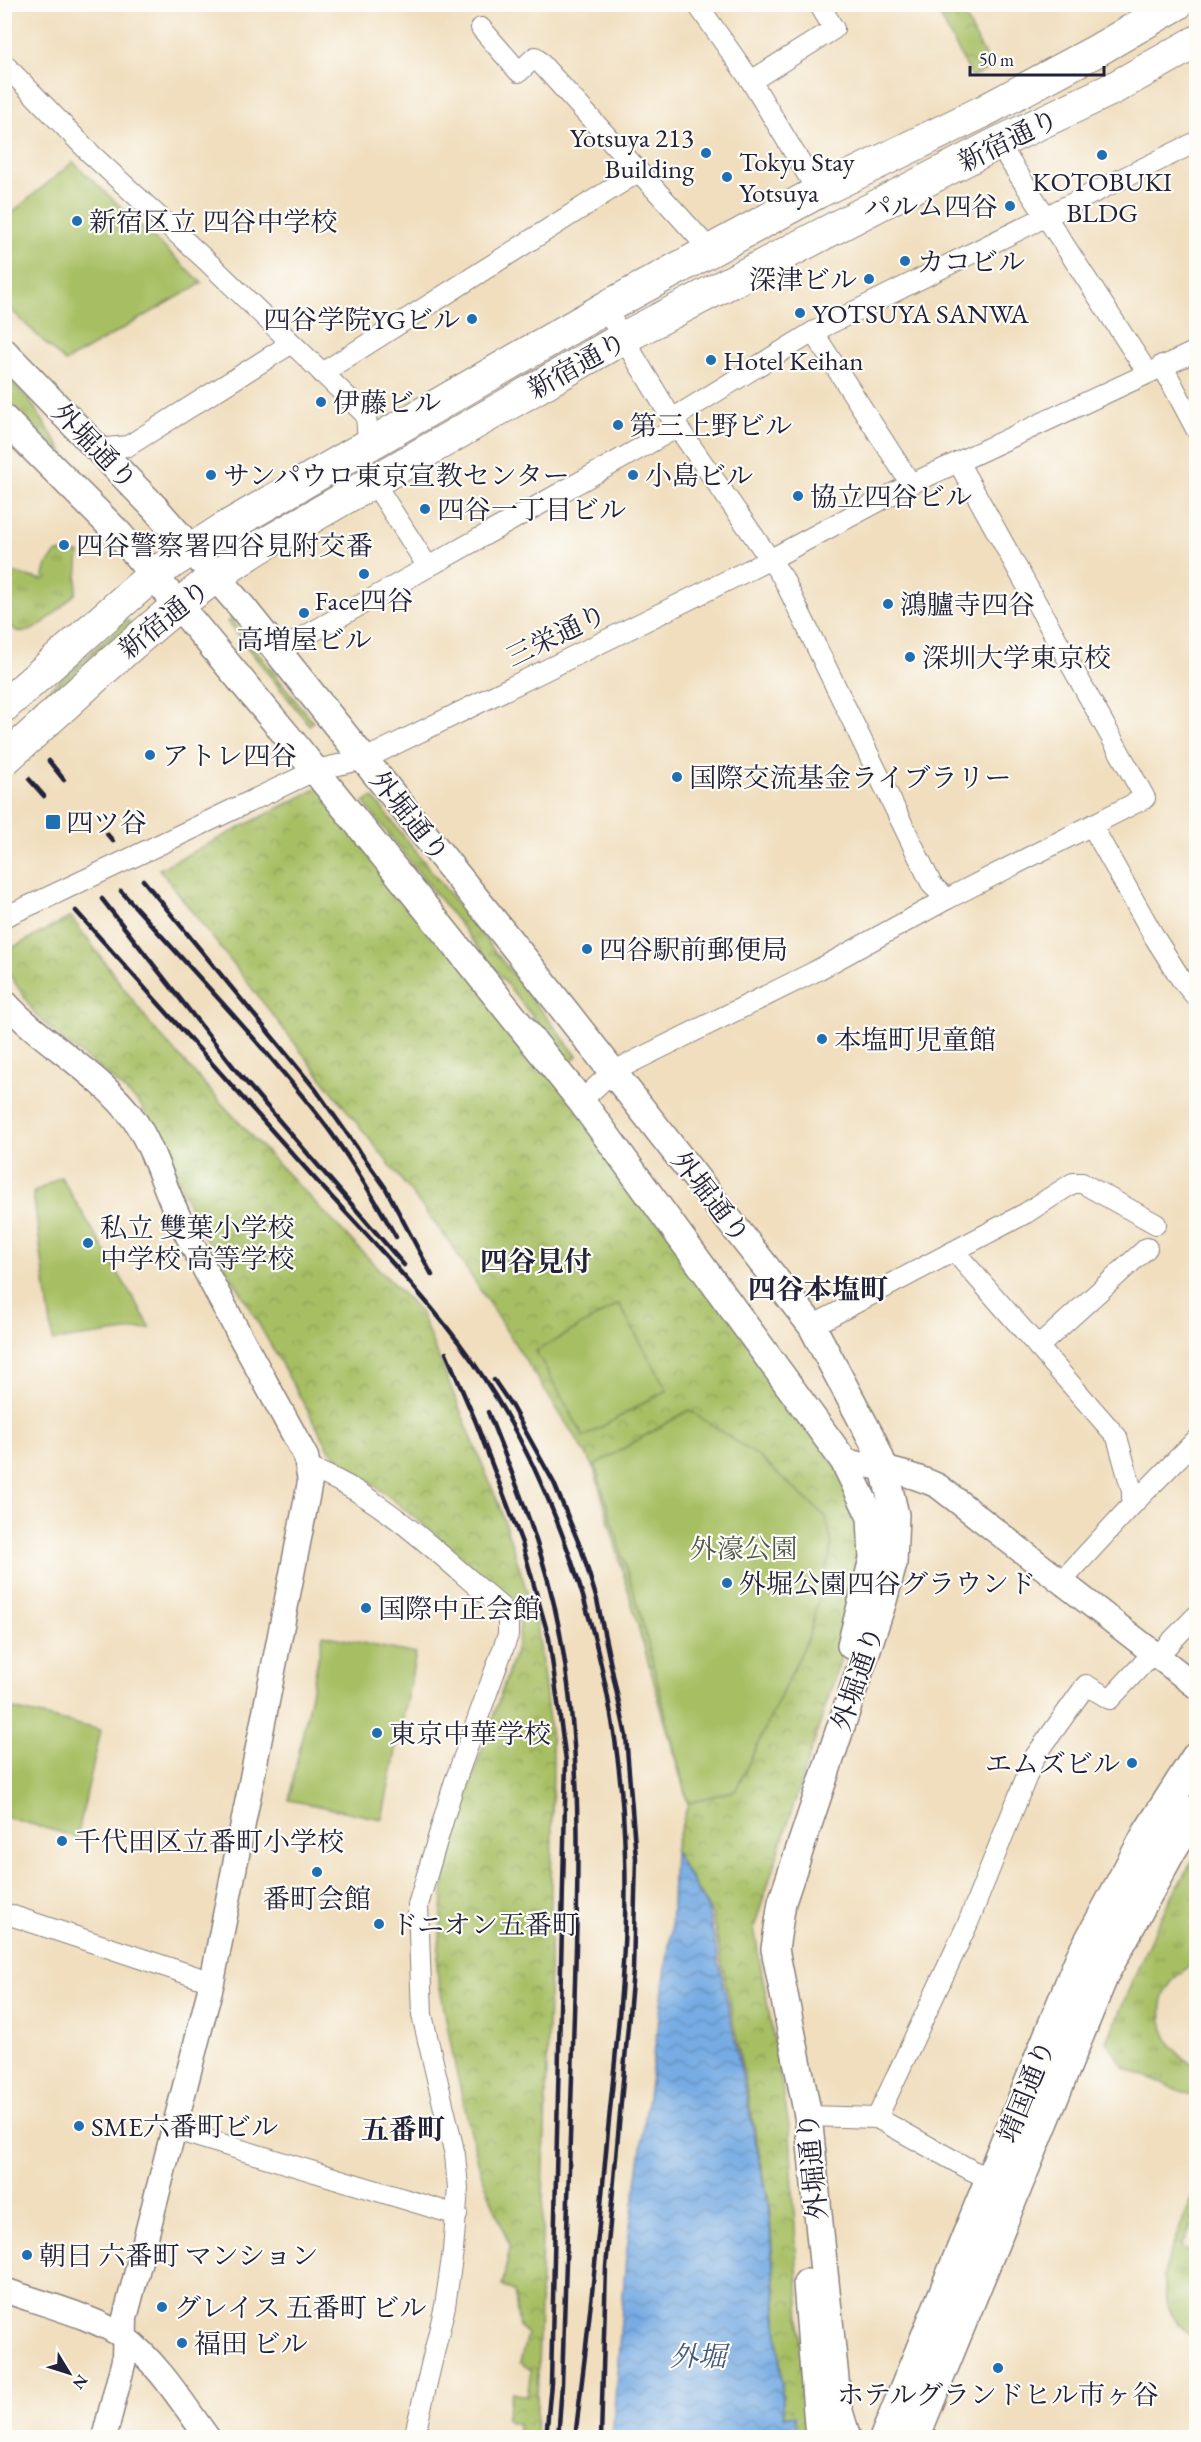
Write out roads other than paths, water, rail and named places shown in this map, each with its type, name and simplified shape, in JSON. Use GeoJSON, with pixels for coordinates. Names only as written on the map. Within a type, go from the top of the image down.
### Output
{"type":"FeatureCollection","features":[{"type":"Feature","properties":{"kind":"highway","name":"新宿通り"},"geometry":{"type":"LineString","coordinates":[[13,698],[154,574],[191,548],[368,443],[605,308],[818,192],[982,112],[1096,51],[1177,4]]}},
{"type":"Feature","properties":{"kind":"highway","name":"新宿通り"},"geometry":{"type":"LineString","coordinates":[[4,760],[147,630],[246,555],[623,338],[998,143],[1112,89],[1197,42]]}},
{"type":"Feature","properties":{"kind":"main road","name":"外堀通り"},"geometry":{"type":"LineString","coordinates":[[4,352],[216,577],[365,759],[612,1072],[812,1326],[873,1441],[884,1468],[895,1515],[893,1564],[882,1604],[782,1902],[775,1949],[808,2116],[838,2409],[847,2438]]}},
{"type":"Feature","properties":{"kind":"main road","name":"外堀通り"},"geometry":{"type":"LineString","coordinates":[[4,419],[119,534],[154,574],[316,770],[581,1101],[844,1461],[871,1517],[873,1559],[843,1679],[765,1906],[761,1927],[761,1946],[799,2176],[819,2438]]}},
{"type":"Feature","properties":{"kind":"main road","name":"靖国通り"},"geometry":{"type":"LineString","coordinates":[[885,2438],[1081,1957],[1148,1833],[1197,1758]]}},
{"type":"Feature","properties":{"kind":"main road","name":"靖国通り"},"geometry":{"type":"LineString","coordinates":[[914,2438],[1104,1973],[1171,1850],[1197,1810]]}},
{"type":"Feature","properties":{"kind":"street"},"geometry":{"type":"LineString","coordinates":[[697,4],[751,81],[818,192]]}},
{"type":"Feature","properties":{"kind":"street"},"geometry":{"type":"LineString","coordinates":[[751,81],[834,29],[819,4]]}},
{"type":"Feature","properties":{"kind":"street"},"geometry":{"type":"LineString","coordinates":[[481,28],[519,72],[535,57],[711,251]]}},
{"type":"Feature","properties":{"kind":"street"},"geometry":{"type":"LineString","coordinates":[[4,64],[91,154],[210,264],[366,415],[368,443]]}},
{"type":"Feature","properties":{"kind":"street"},"geometry":{"type":"LineString","coordinates":[[269,642],[279,645],[291,644],[428,567],[675,423],[813,332],[1197,142]]}},
{"type":"Feature","properties":{"kind":"street"},"geometry":{"type":"LineString","coordinates":[[998,143],[1197,429]]}},
{"type":"Feature","properties":{"kind":"street"},"geometry":{"type":"LineString","coordinates":[[322,373],[638,172]]}},
{"type":"Feature","properties":{"kind":"street"},"geometry":{"type":"LineString","coordinates":[[605,308],[675,423],[783,578],[932,885],[947,899]]}},
{"type":"Feature","properties":{"kind":"street"},"geometry":{"type":"LineString","coordinates":[[813,332],[911,484]]}},
{"type":"Feature","properties":{"kind":"street"},"geometry":{"type":"LineString","coordinates":[[96,449],[129,446],[284,348],[285,338]]}},
{"type":"Feature","properties":{"kind":"street","name":"三栄通り"},"geometry":{"type":"LineString","coordinates":[[4,917],[316,770],[365,759],[771,559],[911,484],[1154,369],[1197,351]]}},
{"type":"Feature","properties":{"kind":"street"},"geometry":{"type":"LineString","coordinates":[[581,1101],[612,1072],[814,972],[947,899],[1145,798],[958,462]]}},
{"type":"Feature","properties":{"kind":"street"},"geometry":{"type":"LineString","coordinates":[[373,481],[428,567]]}},
{"type":"Feature","properties":{"kind":"street"},"geometry":{"type":"LineString","coordinates":[[1092,826],[1155,938],[1181,979],[1197,997]]}},
{"type":"Feature","properties":{"kind":"street"},"geometry":{"type":"LineString","coordinates":[[4,1001],[32,1030],[105,1088],[136,1123],[154,1157],[179,1219],[306,1457],[310,1482],[212,1982],[172,2129],[125,2318],[124,2360],[104,2438]]}},
{"type":"Feature","properties":{"kind":"street"},"geometry":{"type":"LineString","coordinates":[[812,1326],[955,1252],[1026,1213],[1074,1183],[1082,1183],[1156,1224]]}},
{"type":"Feature","properties":{"kind":"street"},"geometry":{"type":"LineString","coordinates":[[1038,1347],[1147,1248]]}},
{"type":"Feature","properties":{"kind":"street"},"geometry":{"type":"LineString","coordinates":[[955,1252],[1117,1437],[1132,1491],[1132,1505]]}},
{"type":"Feature","properties":{"kind":"street"},"geometry":{"type":"LineString","coordinates":[[1061,1582],[1132,1505],[1197,1440]]}},
{"type":"Feature","properties":{"kind":"street"},"geometry":{"type":"LineString","coordinates":[[844,1461],[884,1468],[938,1486],[1197,1686]]}},
{"type":"Feature","properties":{"kind":"street"},"geometry":{"type":"LineString","coordinates":[[308,1468],[335,1478],[379,1506],[501,1607],[508,1620],[508,1635],[454,1784],[418,1905],[422,2015],[455,2156],[458,2188],[457,2215],[445,2306],[414,2438]]}},
{"type":"Feature","properties":{"kind":"street"},"geometry":{"type":"LineString","coordinates":[[877,2118],[968,1923],[1034,1758],[1086,1684],[1110,1699],[1197,1616]]}},
{"type":"Feature","properties":{"kind":"street"},"geometry":{"type":"LineString","coordinates":[[4,1913],[212,1982]]}},
{"type":"Feature","properties":{"kind":"street"},"geometry":{"type":"LineString","coordinates":[[808,2116],[877,2118],[990,2179]]}},
{"type":"Feature","properties":{"kind":"street"},"geometry":{"type":"LineString","coordinates":[[172,2129],[457,2215]]}},
{"type":"Feature","properties":{"kind":"street"},"geometry":{"type":"LineString","coordinates":[[4,2290],[102,2325],[124,2337],[151,2362],[208,2438]]}},
{"type":"Feature","properties":{"kind":"water","name":"外堀"},"geometry":{"type":"Polygon","coordinates":[[[674,1851],[708,1909],[768,2202],[784,2416],[795,2416],[797,2431],[785,2434],[785,2437],[612,2437],[626,2256],[671,1931],[674,1851]]]}},
{"type":"Feature","properties":{"kind":"railway"},"geometry":{"type":"LineString","coordinates":[[49,761],[64,780]]}},
{"type":"Feature","properties":{"kind":"railway"},"geometry":{"type":"LineString","coordinates":[[29,779],[44,796]]}},
{"type":"Feature","properties":{"kind":"railway"},"geometry":{"type":"LineString","coordinates":[[4,820],[8,825]]}},
{"type":"Feature","properties":{"kind":"railway"},"geometry":{"type":"LineString","coordinates":[[107,834],[113,841]]}},
{"type":"Feature","properties":{"kind":"railway"},"geometry":{"type":"LineString","coordinates":[[143,880],[316,1090],[385,1187],[432,1275]]}},
{"type":"Feature","properties":{"kind":"railway"},"geometry":{"type":"LineString","coordinates":[[121,891],[247,1031],[320,1118],[341,1146],[396,1237]]}},
{"type":"Feature","properties":{"kind":"railway"},"geometry":{"type":"LineString","coordinates":[[102,899],[239,1074],[404,1265]]}},
{"type":"Feature","properties":{"kind":"railway"},"geometry":{"type":"LineString","coordinates":[[76,911],[398,1269],[437,1314],[473,1362],[507,1416],[537,1474],[562,1535],[583,1598],[600,1663],[613,1728],[621,1792],[626,1890],[618,2028],[593,2284],[575,2438]]}},
{"type":"Feature","properties":{"kind":"railway"},"geometry":{"type":"LineString","coordinates":[[446,1353],[475,1420],[522,1543],[549,1638],[566,1761],[551,2383],[546,2438]]}},
{"type":"Feature","properties":{"kind":"railway"},"geometry":{"type":"LineString","coordinates":[[494,1380],[511,1405],[554,1483],[582,1551],[597,1600],[626,1736],[636,1858],[633,1971],[606,2267],[601,2438]]}},
{"type":"Feature","properties":{"kind":"railway"},"geometry":{"type":"LineString","coordinates":[[488,1412],[529,1518],[553,1600],[567,1677],[576,1773],[577,1916],[562,2385],[558,2438]]}},
{"type":"Feature","properties":{"kind":"place","name":"Yotsuya 213 Building"},"geometry":{"type":"Point","coordinates":[706,153]}},
{"type":"Feature","properties":{"kind":"place","name":"KOTOBUKI BLDG"},"geometry":{"type":"Point","coordinates":[1102,155]}},
{"type":"Feature","properties":{"kind":"place","name":"Tokyu Stay Yotsuya"},"geometry":{"type":"Point","coordinates":[727,177]}},
{"type":"Feature","properties":{"kind":"place","name":"パルム四谷"},"geometry":{"type":"Point","coordinates":[1010,206]}},
{"type":"Feature","properties":{"kind":"place","name":"新宿区立 四谷中学校"},"geometry":{"type":"Point","coordinates":[77,221]}},
{"type":"Feature","properties":{"kind":"place","name":"カコビル"},"geometry":{"type":"Point","coordinates":[905,261]}},
{"type":"Feature","properties":{"kind":"place","name":"深津ビル"},"geometry":{"type":"Point","coordinates":[869,279]}},
{"type":"Feature","properties":{"kind":"place","name":"YOTSUYA SANWA"},"geometry":{"type":"Point","coordinates":[800,313]}},
{"type":"Feature","properties":{"kind":"place","name":"四谷学院YGビル"},"geometry":{"type":"Point","coordinates":[472,319]}},
{"type":"Feature","properties":{"kind":"place","name":"Hotel Keihan"},"geometry":{"type":"Point","coordinates":[711,360]}},
{"type":"Feature","properties":{"kind":"place","name":"伊藤ビル"},"geometry":{"type":"Point","coordinates":[321,402]}},
{"type":"Feature","properties":{"kind":"place","name":"第三上野ビル"},"geometry":{"type":"Point","coordinates":[618,425]}},
{"type":"Feature","properties":{"kind":"place","name":"サンパウロ東京宣教センター"},"geometry":{"type":"Point","coordinates":[211,475]}},
{"type":"Feature","properties":{"kind":"place","name":"小島ビル"},"geometry":{"type":"Point","coordinates":[633,475]}},
{"type":"Feature","properties":{"kind":"place","name":"協立四谷ビル"},"geometry":{"type":"Point","coordinates":[798,496]}},
{"type":"Feature","properties":{"kind":"place","name":"四谷一丁目ビル"},"geometry":{"type":"Point","coordinates":[425,509]}},
{"type":"Feature","properties":{"kind":"place","name":"四谷警察署四谷見附交番"},"geometry":{"type":"Point","coordinates":[64,545]}},
{"type":"Feature","properties":{"kind":"place","name":"Face四谷"},"geometry":{"type":"Point","coordinates":[364,574]}},
{"type":"Feature","properties":{"kind":"place","name":"鴻臚寺四谷"},"geometry":{"type":"Point","coordinates":[888,604]}},
{"type":"Feature","properties":{"kind":"place","name":"高増屋ビル"},"geometry":{"type":"Point","coordinates":[304,613]}},
{"type":"Feature","properties":{"kind":"place","name":"深圳大学東京校"},"geometry":{"type":"Point","coordinates":[910,657]}},
{"type":"Feature","properties":{"kind":"place","name":"アトレ四谷"},"geometry":{"type":"Point","coordinates":[150,755]}},
{"type":"Feature","properties":{"kind":"place","name":"国際交流基金ライブラリー"},"geometry":{"type":"Point","coordinates":[677,777]}},
{"type":"Feature","properties":{"kind":"place","name":"四ツ谷"},"geometry":{"type":"Point","coordinates":[53,822]}},
{"type":"Feature","properties":{"kind":"place","name":"四谷駅前郵便局"},"geometry":{"type":"Point","coordinates":[587,949]}},
{"type":"Feature","properties":{"kind":"place","name":"本塩町児童館"},"geometry":{"type":"Point","coordinates":[822,1039]}},
{"type":"Feature","properties":{"kind":"place","name":"私立 雙葉小学校 中学校 高等学校"},"geometry":{"type":"Point","coordinates":[88,1243]}},
{"type":"Feature","properties":{"kind":"place","name":"外堀公園四谷グラウンド"},"geometry":{"type":"Point","coordinates":[727,1583]}},
{"type":"Feature","properties":{"kind":"place","name":"国際中正会館"},"geometry":{"type":"Point","coordinates":[366,1608]}},
{"type":"Feature","properties":{"kind":"place","name":"東京中華学校"},"geometry":{"type":"Point","coordinates":[377,1733]}},
{"type":"Feature","properties":{"kind":"place","name":"エムズビル"},"geometry":{"type":"Point","coordinates":[1132,1763]}},
{"type":"Feature","properties":{"kind":"place","name":"千代田区立番町小学校"},"geometry":{"type":"Point","coordinates":[62,1841]}},
{"type":"Feature","properties":{"kind":"place","name":"番町会館"},"geometry":{"type":"Point","coordinates":[317,1872]}},
{"type":"Feature","properties":{"kind":"place","name":"ドニオン五番町"},"geometry":{"type":"Point","coordinates":[379,1924]}},
{"type":"Feature","properties":{"kind":"place","name":"SME六番町ビル"},"geometry":{"type":"Point","coordinates":[79,2126]}},
{"type":"Feature","properties":{"kind":"place","name":"朝日 六番町 マンション"},"geometry":{"type":"Point","coordinates":[27,2255]}},
{"type":"Feature","properties":{"kind":"place","name":"グレイス 五番町 ビル"},"geometry":{"type":"Point","coordinates":[162,2307]}},
{"type":"Feature","properties":{"kind":"place","name":"福田 ビル"},"geometry":{"type":"Point","coordinates":[182,2343]}},
{"type":"Feature","properties":{"kind":"place","name":"ホテルグランドヒル市ヶ谷"},"geometry":{"type":"Point","coordinates":[998,2368]}},
{"type":"Feature","properties":{"kind":"district","name":"四谷見付"},"geometry":{"type":"Point","coordinates":[536,1261]}},
{"type":"Feature","properties":{"kind":"district","name":"四谷本塩町"},"geometry":{"type":"Point","coordinates":[818,1289]}},
{"type":"Feature","properties":{"kind":"district","name":"五番町"},"geometry":{"type":"Point","coordinates":[403,2129]}},
{"type":"Feature","properties":{"kind":"park label","name":"外濠公園"},"geometry":{"type":"Point","coordinates":[744,1548]}}]}
